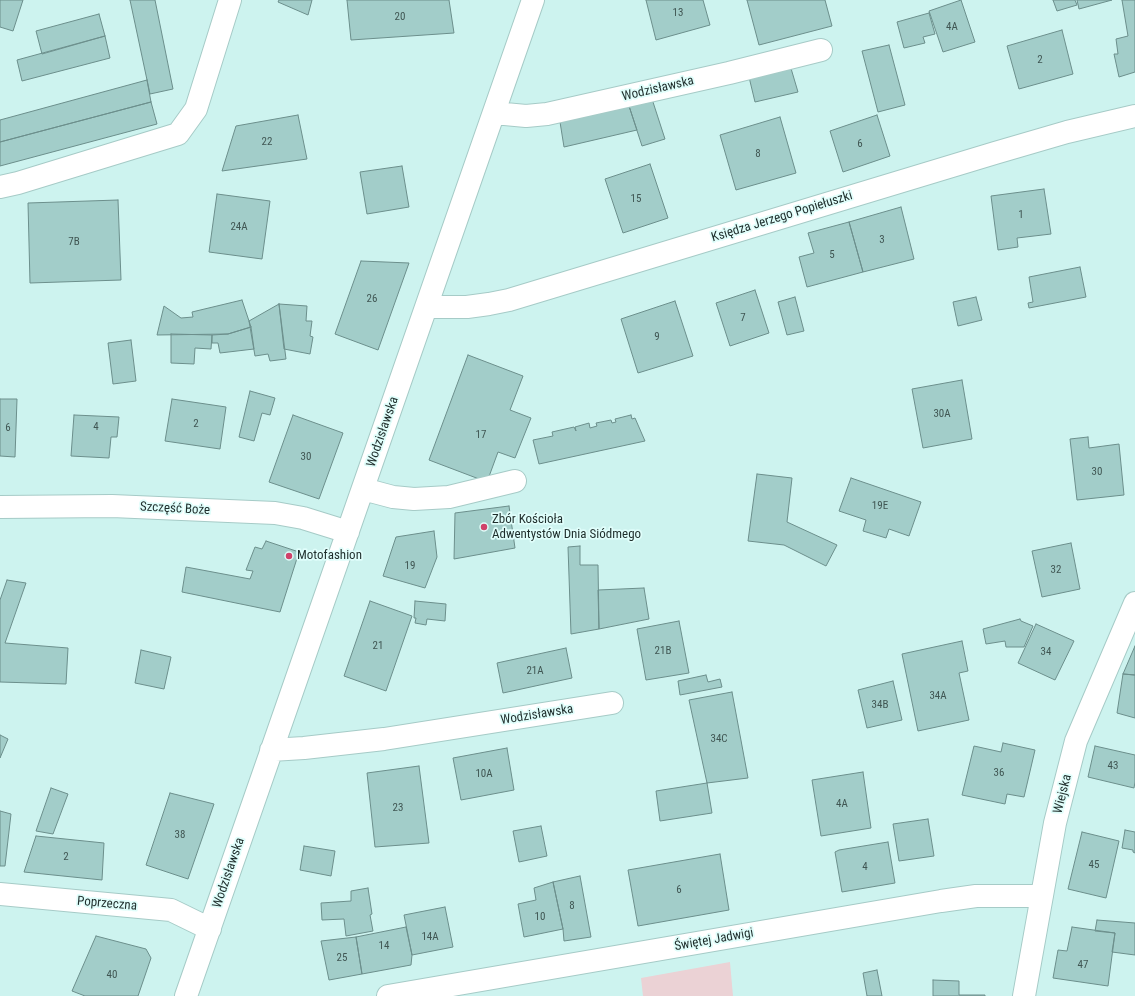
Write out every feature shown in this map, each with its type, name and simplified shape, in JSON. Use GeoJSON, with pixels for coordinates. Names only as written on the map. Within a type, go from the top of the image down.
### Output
{"type":"FeatureCollection","features":[{"type":"Feature","properties":{"kind":"street"},"geometry":{"type":"LineString","coordinates":[[0,187],[18,183],[178,134],[196,109],[230,0]]}},
{"type":"Feature","properties":{"kind":"street","name":"Wodzisławska"},"geometry":{"type":"LineString","coordinates":[[186,996],[533,0]]}},
{"type":"Feature","properties":{"kind":"street","name":"Wodzisławska"},"geometry":{"type":"LineString","coordinates":[[494,113],[526,116],[547,114],[729,73],[822,50]]}},
{"type":"Feature","properties":{"kind":"street","name":"Księdza Jerzego Popiełuszki"},"geometry":{"type":"LineString","coordinates":[[426,307],[467,307],[509,300],[1067,132],[1135,116]]}},
{"type":"Feature","properties":{"kind":"street"},"geometry":{"type":"LineString","coordinates":[[363,489],[393,497],[414,499],[449,496],[515,481]]}},
{"type":"Feature","properties":{"kind":"street","name":"Szczęść Boże"},"geometry":{"type":"LineString","coordinates":[[0,507],[112,506],[275,513],[303,518],[348,532]]}},
{"type":"Feature","properties":{"kind":"street","name":"Wiejska"},"geometry":{"type":"LineString","coordinates":[[1024,996],[1055,823],[1076,741],[1135,602]]}},
{"type":"Feature","properties":{"kind":"street","name":"Wodzisławska"},"geometry":{"type":"LineString","coordinates":[[271,750],[304,748],[384,739],[612,703]]}},
{"type":"Feature","properties":{"kind":"street","name":"Poprzeczna"},"geometry":{"type":"LineString","coordinates":[[0,894],[171,910],[210,929]]}},
{"type":"Feature","properties":{"kind":"street","name":"Świętej Jadwigi"},"geometry":{"type":"LineString","coordinates":[[388,996],[948,900],[976,896],[1042,896]]}},
{"type":"Feature","properties":{"kind":"shaded area"},"geometry":{"type":"Polygon","coordinates":[[[730,962],[733,996],[643,996],[641,978],[730,962]]]}},
{"type":"Feature","properties":{"kind":"building"},"geometry":{"type":"Polygon","coordinates":[[[0,0],[23,0],[13,31],[0,27],[0,0]]]}},
{"type":"Feature","properties":{"kind":"building"},"geometry":{"type":"Polygon","coordinates":[[[130,0],[155,0],[173,89],[150,94],[130,0]]]}},
{"type":"Feature","properties":{"kind":"building"},"geometry":{"type":"Polygon","coordinates":[[[279,0],[312,0],[308,15],[278,2],[279,0]]]}},
{"type":"Feature","properties":{"kind":"building"},"geometry":{"type":"Polygon","coordinates":[[[347,0],[449,0],[454,33],[351,40],[347,0]]]}},
{"type":"Feature","properties":{"kind":"building"},"geometry":{"type":"Polygon","coordinates":[[[646,0],[703,0],[710,25],[656,40],[646,0]]]}},
{"type":"Feature","properties":{"kind":"building"},"geometry":{"type":"Polygon","coordinates":[[[747,0],[825,0],[832,26],[759,45],[747,0]]]}},
{"type":"Feature","properties":{"kind":"building"},"geometry":{"type":"Polygon","coordinates":[[[961,0],[975,42],[943,52],[929,11],[961,0]]]}},
{"type":"Feature","properties":{"kind":"building"},"geometry":{"type":"Polygon","coordinates":[[[1053,0],[1075,0],[1077,5],[1057,11],[1053,0]]]}},
{"type":"Feature","properties":{"kind":"building"},"geometry":{"type":"Polygon","coordinates":[[[1077,0],[1112,0],[1079,9],[1077,0]]]}},
{"type":"Feature","properties":{"kind":"building"},"geometry":{"type":"Polygon","coordinates":[[[1122,0],[1135,0],[1135,72],[1119,77],[1114,54],[1118,54],[1116,39],[1128,36],[1122,0]]]}},
{"type":"Feature","properties":{"kind":"building"},"geometry":{"type":"Polygon","coordinates":[[[929,13],[935,34],[923,37],[925,43],[904,48],[897,22],[929,13]]]}},
{"type":"Feature","properties":{"kind":"building"},"geometry":{"type":"Polygon","coordinates":[[[99,14],[105,36],[42,54],[36,31],[99,14]]]}},
{"type":"Feature","properties":{"kind":"building"},"geometry":{"type":"Polygon","coordinates":[[[1062,30],[1073,74],[1019,89],[1007,46],[1062,30]]]}},
{"type":"Feature","properties":{"kind":"building"},"geometry":{"type":"Polygon","coordinates":[[[105,36],[110,58],[22,81],[17,60],[105,36]]]}},
{"type":"Feature","properties":{"kind":"building"},"geometry":{"type":"Polygon","coordinates":[[[889,45],[905,105],[878,112],[862,51],[889,45]]]}},
{"type":"Feature","properties":{"kind":"building"},"geometry":{"type":"Polygon","coordinates":[[[790,65],[798,92],[755,102],[749,77],[790,65]]]}},
{"type":"Feature","properties":{"kind":"building"},"geometry":{"type":"Polygon","coordinates":[[[147,80],[151,102],[0,142],[0,120],[147,80]]]}},
{"type":"Feature","properties":{"kind":"building"},"geometry":{"type":"Polygon","coordinates":[[[652,99],[665,139],[642,146],[629,106],[652,99]]]}},
{"type":"Feature","properties":{"kind":"building"},"geometry":{"type":"Polygon","coordinates":[[[151,102],[157,124],[0,166],[0,142],[151,102]]]}},
{"type":"Feature","properties":{"kind":"building"},"geometry":{"type":"Polygon","coordinates":[[[629,106],[637,130],[564,147],[560,122],[629,106]]]}},
{"type":"Feature","properties":{"kind":"building"},"geometry":{"type":"Polygon","coordinates":[[[298,115],[307,159],[222,171],[236,126],[298,115]]]}},
{"type":"Feature","properties":{"kind":"building"},"geometry":{"type":"Polygon","coordinates":[[[877,115],[890,156],[843,172],[830,131],[877,115]]]}},
{"type":"Feature","properties":{"kind":"building"},"geometry":{"type":"Polygon","coordinates":[[[780,117],[796,173],[736,190],[720,135],[780,117]]]}},
{"type":"Feature","properties":{"kind":"building"},"geometry":{"type":"Polygon","coordinates":[[[650,164],[668,218],[623,233],[605,179],[650,164]]]}},
{"type":"Feature","properties":{"kind":"building"},"geometry":{"type":"Polygon","coordinates":[[[402,166],[409,207],[367,214],[360,172],[402,166]]]}},
{"type":"Feature","properties":{"kind":"building"},"geometry":{"type":"Polygon","coordinates":[[[1044,189],[1051,234],[1017,238],[1018,247],[998,250],[991,196],[1044,189]]]}},
{"type":"Feature","properties":{"kind":"building"},"geometry":{"type":"Polygon","coordinates":[[[217,194],[270,201],[262,259],[209,252],[217,194]]]}},
{"type":"Feature","properties":{"kind":"building"},"geometry":{"type":"Polygon","coordinates":[[[118,200],[121,280],[30,283],[28,203],[118,200]]]}},
{"type":"Feature","properties":{"kind":"building"},"geometry":{"type":"Polygon","coordinates":[[[901,207],[914,259],[863,272],[849,222],[901,207]]]}},
{"type":"Feature","properties":{"kind":"building"},"geometry":{"type":"Polygon","coordinates":[[[849,222],[863,272],[807,287],[799,257],[814,253],[808,233],[849,222]]]}},
{"type":"Feature","properties":{"kind":"building"},"geometry":{"type":"Polygon","coordinates":[[[361,261],[409,263],[378,350],[335,334],[361,261]]]}},
{"type":"Feature","properties":{"kind":"building"},"geometry":{"type":"Polygon","coordinates":[[[1080,267],[1086,297],[1029,308],[1028,303],[1033,302],[1029,277],[1080,267]]]}},
{"type":"Feature","properties":{"kind":"building"},"geometry":{"type":"Polygon","coordinates":[[[755,290],[769,333],[730,346],[716,303],[755,290]]]}},
{"type":"Feature","properties":{"kind":"building"},"geometry":{"type":"Polygon","coordinates":[[[795,297],[804,331],[787,335],[778,302],[795,297]]]}},
{"type":"Feature","properties":{"kind":"building"},"geometry":{"type":"Polygon","coordinates":[[[976,297],[982,320],[958,326],[953,302],[976,297]]]}},
{"type":"Feature","properties":{"kind":"building"},"geometry":{"type":"Polygon","coordinates":[[[242,300],[251,327],[228,334],[157,335],[164,306],[181,318],[193,317],[192,312],[242,300]]]}},
{"type":"Feature","properties":{"kind":"building"},"geometry":{"type":"Polygon","coordinates":[[[675,301],[693,356],[638,373],[621,319],[675,301]]]}},
{"type":"Feature","properties":{"kind":"building"},"geometry":{"type":"Polygon","coordinates":[[[279,304],[286,359],[270,361],[268,354],[255,356],[249,321],[279,304]]]}},
{"type":"Feature","properties":{"kind":"building"},"geometry":{"type":"Polygon","coordinates":[[[279,304],[307,306],[306,321],[312,321],[310,336],[313,337],[310,354],[284,349],[279,304]]]}},
{"type":"Feature","properties":{"kind":"building"},"geometry":{"type":"Polygon","coordinates":[[[251,327],[254,349],[220,353],[218,343],[212,343],[212,335],[228,334],[251,327]]]}},
{"type":"Feature","properties":{"kind":"building"},"geometry":{"type":"Polygon","coordinates":[[[171,334],[212,335],[211,349],[195,348],[194,364],[171,363],[171,334]]]}},
{"type":"Feature","properties":{"kind":"building"},"geometry":{"type":"Polygon","coordinates":[[[131,340],[136,381],[113,384],[108,343],[131,340]]]}},
{"type":"Feature","properties":{"kind":"building"},"geometry":{"type":"Polygon","coordinates":[[[468,355],[523,376],[510,410],[531,418],[515,458],[498,452],[487,482],[429,460],[468,355]]]}},
{"type":"Feature","properties":{"kind":"building"},"geometry":{"type":"Polygon","coordinates":[[[962,380],[972,439],[923,448],[912,389],[962,380]]]}},
{"type":"Feature","properties":{"kind":"building"},"geometry":{"type":"Polygon","coordinates":[[[250,391],[275,398],[270,415],[262,413],[254,441],[239,437],[250,391]]]}},
{"type":"Feature","properties":{"kind":"building"},"geometry":{"type":"Polygon","coordinates":[[[0,399],[17,399],[15,457],[0,456],[0,399]]]}},
{"type":"Feature","properties":{"kind":"building"},"geometry":{"type":"Polygon","coordinates":[[[172,399],[226,407],[220,449],[165,441],[172,399]]]}},
{"type":"Feature","properties":{"kind":"building"},"geometry":{"type":"Polygon","coordinates":[[[74,415],[119,417],[117,437],[111,437],[109,458],[71,456],[74,415]]]}},
{"type":"Feature","properties":{"kind":"building"},"geometry":{"type":"Polygon","coordinates":[[[293,415],[343,433],[319,499],[269,482],[293,415]]]}},
{"type":"Feature","properties":{"kind":"building"},"geometry":{"type":"Polygon","coordinates":[[[631,415],[632,419],[635,418],[645,441],[539,464],[533,440],[553,436],[552,432],[574,427],[576,431],[575,427],[589,423],[590,428],[597,426],[596,423],[611,420],[612,423],[616,422],[615,419],[631,415]]]}},
{"type":"Feature","properties":{"kind":"building"},"geometry":{"type":"Polygon","coordinates":[[[1088,437],[1089,448],[1119,444],[1124,495],[1077,500],[1070,439],[1088,437]]]}},
{"type":"Feature","properties":{"kind":"building"},"geometry":{"type":"Polygon","coordinates":[[[757,474],[792,478],[787,522],[837,545],[826,566],[784,545],[748,541],[757,474]]]}},
{"type":"Feature","properties":{"kind":"building"},"geometry":{"type":"Polygon","coordinates":[[[851,478],[921,502],[909,536],[889,529],[886,538],[863,531],[866,520],[839,511],[851,478]]]}},
{"type":"Feature","properties":{"kind":"building"},"geometry":{"type":"Polygon","coordinates":[[[509,506],[515,548],[454,559],[455,513],[509,506]]]}},
{"type":"Feature","properties":{"kind":"building"},"geometry":{"type":"Polygon","coordinates":[[[434,531],[437,557],[425,588],[383,576],[396,537],[434,531]]]}},
{"type":"Feature","properties":{"kind":"building"},"geometry":{"type":"Polygon","coordinates":[[[266,541],[299,552],[280,612],[182,592],[186,567],[250,579],[253,571],[246,570],[255,547],[262,549],[266,541]]]}},
{"type":"Feature","properties":{"kind":"building"},"geometry":{"type":"Polygon","coordinates":[[[1071,543],[1080,589],[1042,597],[1032,551],[1071,543]]]}},
{"type":"Feature","properties":{"kind":"building"},"geometry":{"type":"Polygon","coordinates":[[[580,546],[580,565],[598,565],[599,629],[571,634],[568,547],[580,546]]]}},
{"type":"Feature","properties":{"kind":"building"},"geometry":{"type":"Polygon","coordinates":[[[7,580],[26,583],[5,643],[68,648],[66,684],[0,682],[0,600],[7,580]]]}},
{"type":"Feature","properties":{"kind":"building"},"geometry":{"type":"Polygon","coordinates":[[[644,588],[649,619],[599,629],[598,590],[644,588]]]}},
{"type":"Feature","properties":{"kind":"building"},"geometry":{"type":"Polygon","coordinates":[[[370,601],[412,616],[386,691],[344,676],[370,601]]]}},
{"type":"Feature","properties":{"kind":"building"},"geometry":{"type":"Polygon","coordinates":[[[415,601],[446,604],[445,621],[427,619],[426,625],[415,623],[415,601]]]}},
{"type":"Feature","properties":{"kind":"building"},"geometry":{"type":"Polygon","coordinates":[[[1020,619],[1021,621],[1033,626],[1024,647],[1006,647],[1005,641],[986,644],[983,629],[1020,619]]]}},
{"type":"Feature","properties":{"kind":"building"},"geometry":{"type":"Polygon","coordinates":[[[679,621],[689,673],[646,680],[637,629],[679,621]]]}},
{"type":"Feature","properties":{"kind":"building"},"geometry":{"type":"Polygon","coordinates":[[[1036,624],[1074,641],[1055,680],[1018,663],[1036,624]]]}},
{"type":"Feature","properties":{"kind":"building"},"geometry":{"type":"Polygon","coordinates":[[[962,641],[968,671],[959,673],[969,720],[918,731],[902,654],[962,641]]]}},
{"type":"Feature","properties":{"kind":"building"},"geometry":{"type":"Polygon","coordinates":[[[1135,646],[1135,675],[1123,674],[1135,646]]]}},
{"type":"Feature","properties":{"kind":"building"},"geometry":{"type":"Polygon","coordinates":[[[566,648],[572,678],[503,693],[497,663],[566,648]]]}},
{"type":"Feature","properties":{"kind":"building"},"geometry":{"type":"Polygon","coordinates":[[[141,650],[171,657],[164,689],[135,683],[141,650]]]}},
{"type":"Feature","properties":{"kind":"building"},"geometry":{"type":"Polygon","coordinates":[[[1123,674],[1135,675],[1135,718],[1117,713],[1123,674]]]}},
{"type":"Feature","properties":{"kind":"building"},"geometry":{"type":"Polygon","coordinates":[[[706,675],[708,682],[720,679],[722,687],[680,695],[678,681],[706,675]]]}},
{"type":"Feature","properties":{"kind":"building"},"geometry":{"type":"Polygon","coordinates":[[[893,681],[902,720],[867,728],[858,690],[893,681]]]}},
{"type":"Feature","properties":{"kind":"building"},"geometry":{"type":"Polygon","coordinates":[[[732,692],[748,778],[707,783],[689,700],[732,692]]]}},
{"type":"Feature","properties":{"kind":"building"},"geometry":{"type":"Polygon","coordinates":[[[0,735],[8,739],[0,758],[0,735]]]}},
{"type":"Feature","properties":{"kind":"building"},"geometry":{"type":"Polygon","coordinates":[[[1003,743],[1035,750],[1024,797],[1007,794],[1005,804],[962,795],[974,746],[1001,752],[1003,743]]]}},
{"type":"Feature","properties":{"kind":"building"},"geometry":{"type":"Polygon","coordinates":[[[1095,746],[1135,755],[1134,788],[1088,777],[1095,746]]]}},
{"type":"Feature","properties":{"kind":"building"},"geometry":{"type":"Polygon","coordinates":[[[507,748],[514,790],[461,800],[453,758],[507,748]]]}},
{"type":"Feature","properties":{"kind":"building"},"geometry":{"type":"Polygon","coordinates":[[[419,766],[429,843],[375,847],[367,773],[419,766]]]}},
{"type":"Feature","properties":{"kind":"building"},"geometry":{"type":"Polygon","coordinates":[[[863,772],[871,828],[821,836],[812,780],[863,772]]]}},
{"type":"Feature","properties":{"kind":"building"},"geometry":{"type":"Polygon","coordinates":[[[707,783],[712,813],[660,821],[656,791],[707,783]]]}},
{"type":"Feature","properties":{"kind":"building"},"geometry":{"type":"Polygon","coordinates":[[[51,788],[68,794],[53,834],[36,831],[51,788]]]}},
{"type":"Feature","properties":{"kind":"building"},"geometry":{"type":"Polygon","coordinates":[[[170,793],[214,804],[188,879],[146,865],[170,793]]]}},
{"type":"Feature","properties":{"kind":"building"},"geometry":{"type":"Polygon","coordinates":[[[0,811],[11,814],[5,866],[0,866],[0,811]]]}},
{"type":"Feature","properties":{"kind":"building"},"geometry":{"type":"Polygon","coordinates":[[[928,819],[934,856],[899,861],[893,824],[928,819]]]}},
{"type":"Feature","properties":{"kind":"building"},"geometry":{"type":"Polygon","coordinates":[[[541,826],[547,856],[519,862],[513,831],[541,826]]]}},
{"type":"Feature","properties":{"kind":"building"},"geometry":{"type":"Polygon","coordinates":[[[1125,830],[1135,832],[1135,853],[1133,850],[1122,848],[1125,830]]]}},
{"type":"Feature","properties":{"kind":"building"},"geometry":{"type":"Polygon","coordinates":[[[1082,832],[1119,841],[1106,898],[1068,889],[1082,832]]]}},
{"type":"Feature","properties":{"kind":"building"},"geometry":{"type":"Polygon","coordinates":[[[36,836],[104,843],[102,880],[24,872],[36,836]]]}},
{"type":"Feature","properties":{"kind":"building"},"geometry":{"type":"Polygon","coordinates":[[[888,842],[895,883],[842,892],[835,852],[839,850],[888,842]]]}},
{"type":"Feature","properties":{"kind":"building"},"geometry":{"type":"Polygon","coordinates":[[[304,846],[335,851],[331,876],[300,870],[304,846]]]}},
{"type":"Feature","properties":{"kind":"building"},"geometry":{"type":"Polygon","coordinates":[[[720,854],[729,910],[638,926],[628,870],[720,854]]]}},
{"type":"Feature","properties":{"kind":"building"},"geometry":{"type":"Polygon","coordinates":[[[580,876],[591,937],[564,941],[563,929],[553,882],[580,876]]]}},
{"type":"Feature","properties":{"kind":"building"},"geometry":{"type":"Polygon","coordinates":[[[553,882],[563,929],[524,937],[518,904],[536,900],[534,888],[553,882]]]}},
{"type":"Feature","properties":{"kind":"building"},"geometry":{"type":"Polygon","coordinates":[[[368,888],[373,931],[346,936],[344,919],[322,920],[321,903],[351,901],[351,891],[368,888]]]}},
{"type":"Feature","properties":{"kind":"building"},"geometry":{"type":"Polygon","coordinates":[[[445,907],[453,947],[412,955],[404,915],[445,907]]]}},
{"type":"Feature","properties":{"kind":"building"},"geometry":{"type":"Polygon","coordinates":[[[1097,920],[1135,923],[1135,955],[1112,952],[1115,933],[1095,931],[1097,920]]]}},
{"type":"Feature","properties":{"kind":"building"},"geometry":{"type":"Polygon","coordinates":[[[406,927],[412,955],[411,965],[362,974],[356,937],[406,927]]]}},
{"type":"Feature","properties":{"kind":"building"},"geometry":{"type":"Polygon","coordinates":[[[1072,927],[1115,933],[1108,986],[1053,978],[1058,950],[1067,951],[1072,927]]]}},
{"type":"Feature","properties":{"kind":"building"},"geometry":{"type":"Polygon","coordinates":[[[96,936],[146,949],[151,958],[138,996],[85,996],[72,991],[96,936]]]}},
{"type":"Feature","properties":{"kind":"building"},"geometry":{"type":"Polygon","coordinates":[[[356,937],[362,974],[329,980],[321,941],[356,937]]]}},
{"type":"Feature","properties":{"kind":"building"},"geometry":{"type":"Polygon","coordinates":[[[877,970],[882,996],[867,996],[863,973],[877,970]]]}},
{"type":"Feature","properties":{"kind":"building"},"geometry":{"type":"Polygon","coordinates":[[[933,980],[959,981],[959,995],[985,996],[933,996],[933,980]]]}},
{"type":"Feature","properties":{"kind":"place","name":"Zbór Kościoła Adwentystów Dnia Siódmego"},"geometry":{"type":"Point","coordinates":[484,527]}},
{"type":"Feature","properties":{"kind":"place","name":"Motofashion"},"geometry":{"type":"Point","coordinates":[289,556]}}]}
